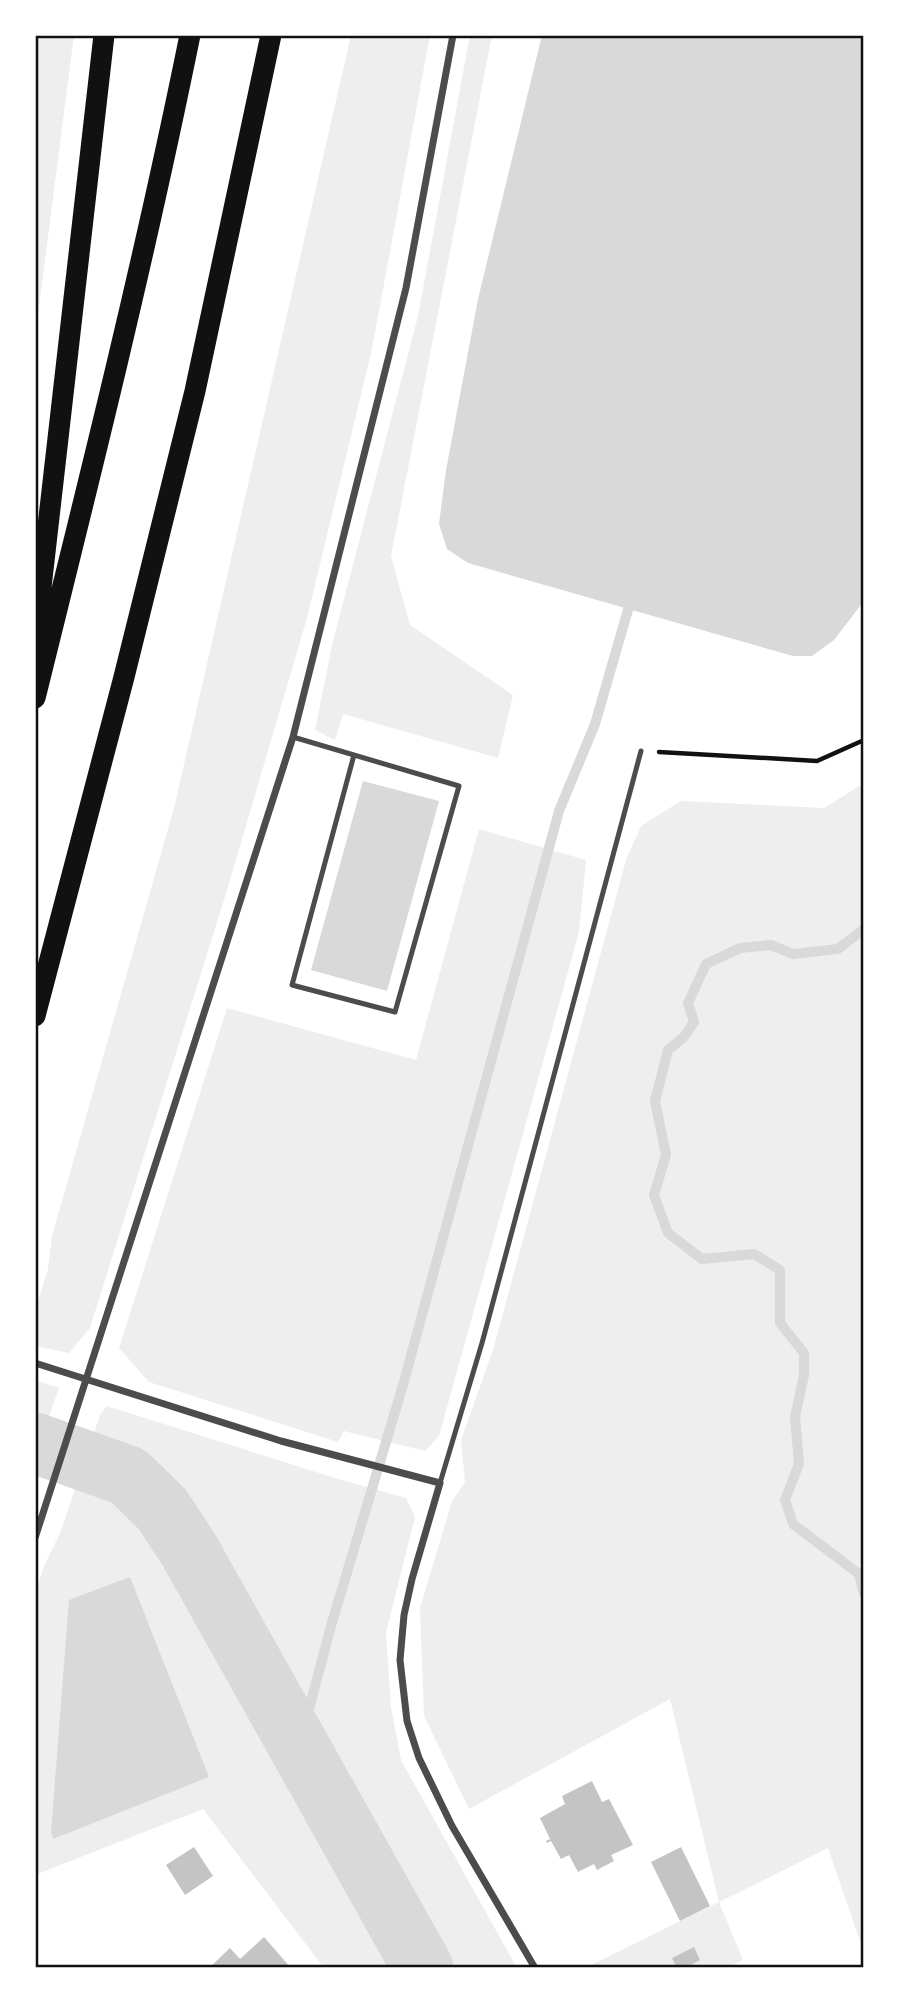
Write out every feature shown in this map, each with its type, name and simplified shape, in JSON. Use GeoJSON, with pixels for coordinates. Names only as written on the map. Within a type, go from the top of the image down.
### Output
{"type":"FeatureCollection","features":[{"type":"Feature","properties":{"kind":"highway"},"geometry":{"type":"LineString","coordinates":[[35,640],[104,35]]}},
{"type":"Feature","properties":{"kind":"highway"},"geometry":{"type":"LineString","coordinates":[[35,698],[111,394],[164,165],[190,35]]}},
{"type":"Feature","properties":{"kind":"highway"},"geometry":{"type":"LineString","coordinates":[[35,1016],[124,677],[195,391],[271,35]]}},
{"type":"Feature","properties":{"kind":"street"},"geometry":{"type":"LineString","coordinates":[[35,1538],[88,1381],[293,737],[406,288],[453,35]]}},
{"type":"Feature","properties":{"kind":"street"},"geometry":{"type":"LineString","coordinates":[[35,1363],[338,1457],[440,1483],[404,1615],[400,1660],[407,1721],[419,1758],[452,1826],[535,1968]]}},
{"type":"Feature","properties":{"kind":"lane"},"geometry":{"type":"LineString","coordinates":[[293,737],[354,755],[459,786],[395,1012],[292,985],[354,755]]}},
{"type":"Feature","properties":{"kind":"lane"},"geometry":{"type":"LineString","coordinates":[[440,1483],[482,1343],[641,751]]}},
{"type":"Feature","properties":{"kind":"path"},"geometry":{"type":"LineString","coordinates":[[641,751],[817,761],[864,740]]}},
{"type":"Feature","properties":{"kind":"shaded area"},"geometry":{"type":"Polygon","coordinates":[[[35,35],[74,35],[35,338],[35,35]]]}},
{"type":"Feature","properties":{"kind":"shaded area"},"geometry":{"type":"Polygon","coordinates":[[[351,35],[430,35],[372,349],[307,618],[228,887],[90,1328],[69,1353],[35,1346],[35,1310],[48,1269],[52,1236],[174,808],[351,35]]]}},
{"type":"Feature","properties":{"kind":"shaded area"},"geometry":{"type":"Polygon","coordinates":[[[470,35],[492,35],[391,556],[410,625],[513,695],[498,758],[343,714],[335,740],[315,730],[333,641],[418,316],[470,35]]]}},
{"type":"Feature","properties":{"kind":"shaded area"},"geometry":{"type":"Polygon","coordinates":[[[542,35],[864,35],[864,601],[834,640],[812,656],[793,656],[468,563],[447,549],[439,524],[446,470],[478,299],[542,35]]]}},
{"type":"Feature","properties":{"kind":"shaded area"},"geometry":{"type":"Polygon","coordinates":[[[363,781],[439,801],[387,991],[311,970],[363,781]]]}},
{"type":"Feature","properties":{"kind":"shaded area"},"geometry":{"type":"Polygon","coordinates":[[[864,783],[864,1953],[828,1848],[719,1902],[670,1699],[469,1809],[424,1716],[420,1608],[452,1501],[465,1482],[461,1440],[493,1350],[626,860],[641,826],[681,801],[824,808],[864,783]]]}},
{"type":"Feature","properties":{"kind":"shaded area"},"geometry":{"type":"Polygon","coordinates":[[[479,829],[586,860],[579,932],[439,1436],[425,1451],[344,1431],[338,1442],[149,1382],[119,1348],[227,1008],[416,1060],[479,829]]]}},
{"type":"Feature","properties":{"kind":"shaded area"},"geometry":{"type":"Polygon","coordinates":[[[35,1380],[59,1388],[35,1456],[35,1380]]]}},
{"type":"Feature","properties":{"kind":"shaded area"},"geometry":{"type":"Polygon","coordinates":[[[107,1406],[406,1498],[415,1517],[386,1633],[391,1707],[401,1760],[517,1968],[324,1968],[203,1809],[35,1875],[35,1595],[44,1566],[61,1531],[100,1415],[107,1406]]]}},
{"type":"Feature","properties":{"kind":"shaded area"},"geometry":{"type":"Polygon","coordinates":[[[130,1577],[209,1777],[53,1839],[51,1832],[69,1600],[130,1577]]]}},
{"type":"Feature","properties":{"kind":"shaded area"},"geometry":{"type":"Polygon","coordinates":[[[719,1902],[743,1960],[727,1968],[585,1968],[719,1902]]]}},
{"type":"Feature","properties":{"kind":"building"},"geometry":{"type":"Polygon","coordinates":[[[592,1781],[602,1802],[609,1799],[633,1845],[611,1855],[614,1861],[597,1870],[594,1864],[578,1872],[569,1855],[561,1859],[551,1841],[547,1843],[550,1839],[540,1818],[565,1804],[562,1796],[592,1781]]]}},
{"type":"Feature","properties":{"kind":"building"},"geometry":{"type":"Polygon","coordinates":[[[194,1847],[213,1876],[185,1895],[166,1865],[194,1847]]]}},
{"type":"Feature","properties":{"kind":"building"},"geometry":{"type":"Polygon","coordinates":[[[681,1847],[710,1906],[680,1921],[651,1862],[681,1847]]]}},
{"type":"Feature","properties":{"kind":"building"},"geometry":{"type":"Polygon","coordinates":[[[264,1937],[291,1968],[209,1968],[230,1948],[240,1959],[264,1937]]]}},
{"type":"Feature","properties":{"kind":"building"},"geometry":{"type":"Polygon","coordinates":[[[694,1947],[700,1960],[685,1968],[677,1968],[672,1958],[694,1947]]]}},
{"type":"Feature","properties":{"kind":"waterway"},"geometry":{"type":"LineString","coordinates":[[295,1741],[309,1709],[403,1385],[559,811],[595,724],[632,596]]}},
{"type":"Feature","properties":{"kind":"waterway"},"geometry":{"type":"LineString","coordinates":[[864,929],[838,949],[793,954],[771,945],[740,948],[706,964],[688,1003],[694,1022],[684,1037],[668,1050],[655,1101],[666,1155],[654,1195],[668,1233],[702,1259],[754,1254],[780,1270],[780,1323],[804,1353],[804,1375],[795,1417],[799,1464],[785,1500],[793,1524],[859,1574],[864,1594]]}},
{"type":"Feature","properties":{"kind":"waterway"},"geometry":{"type":"LineString","coordinates":[[35,1443],[128,1476],[162,1509],[189,1550],[423,1968]]}}]}
